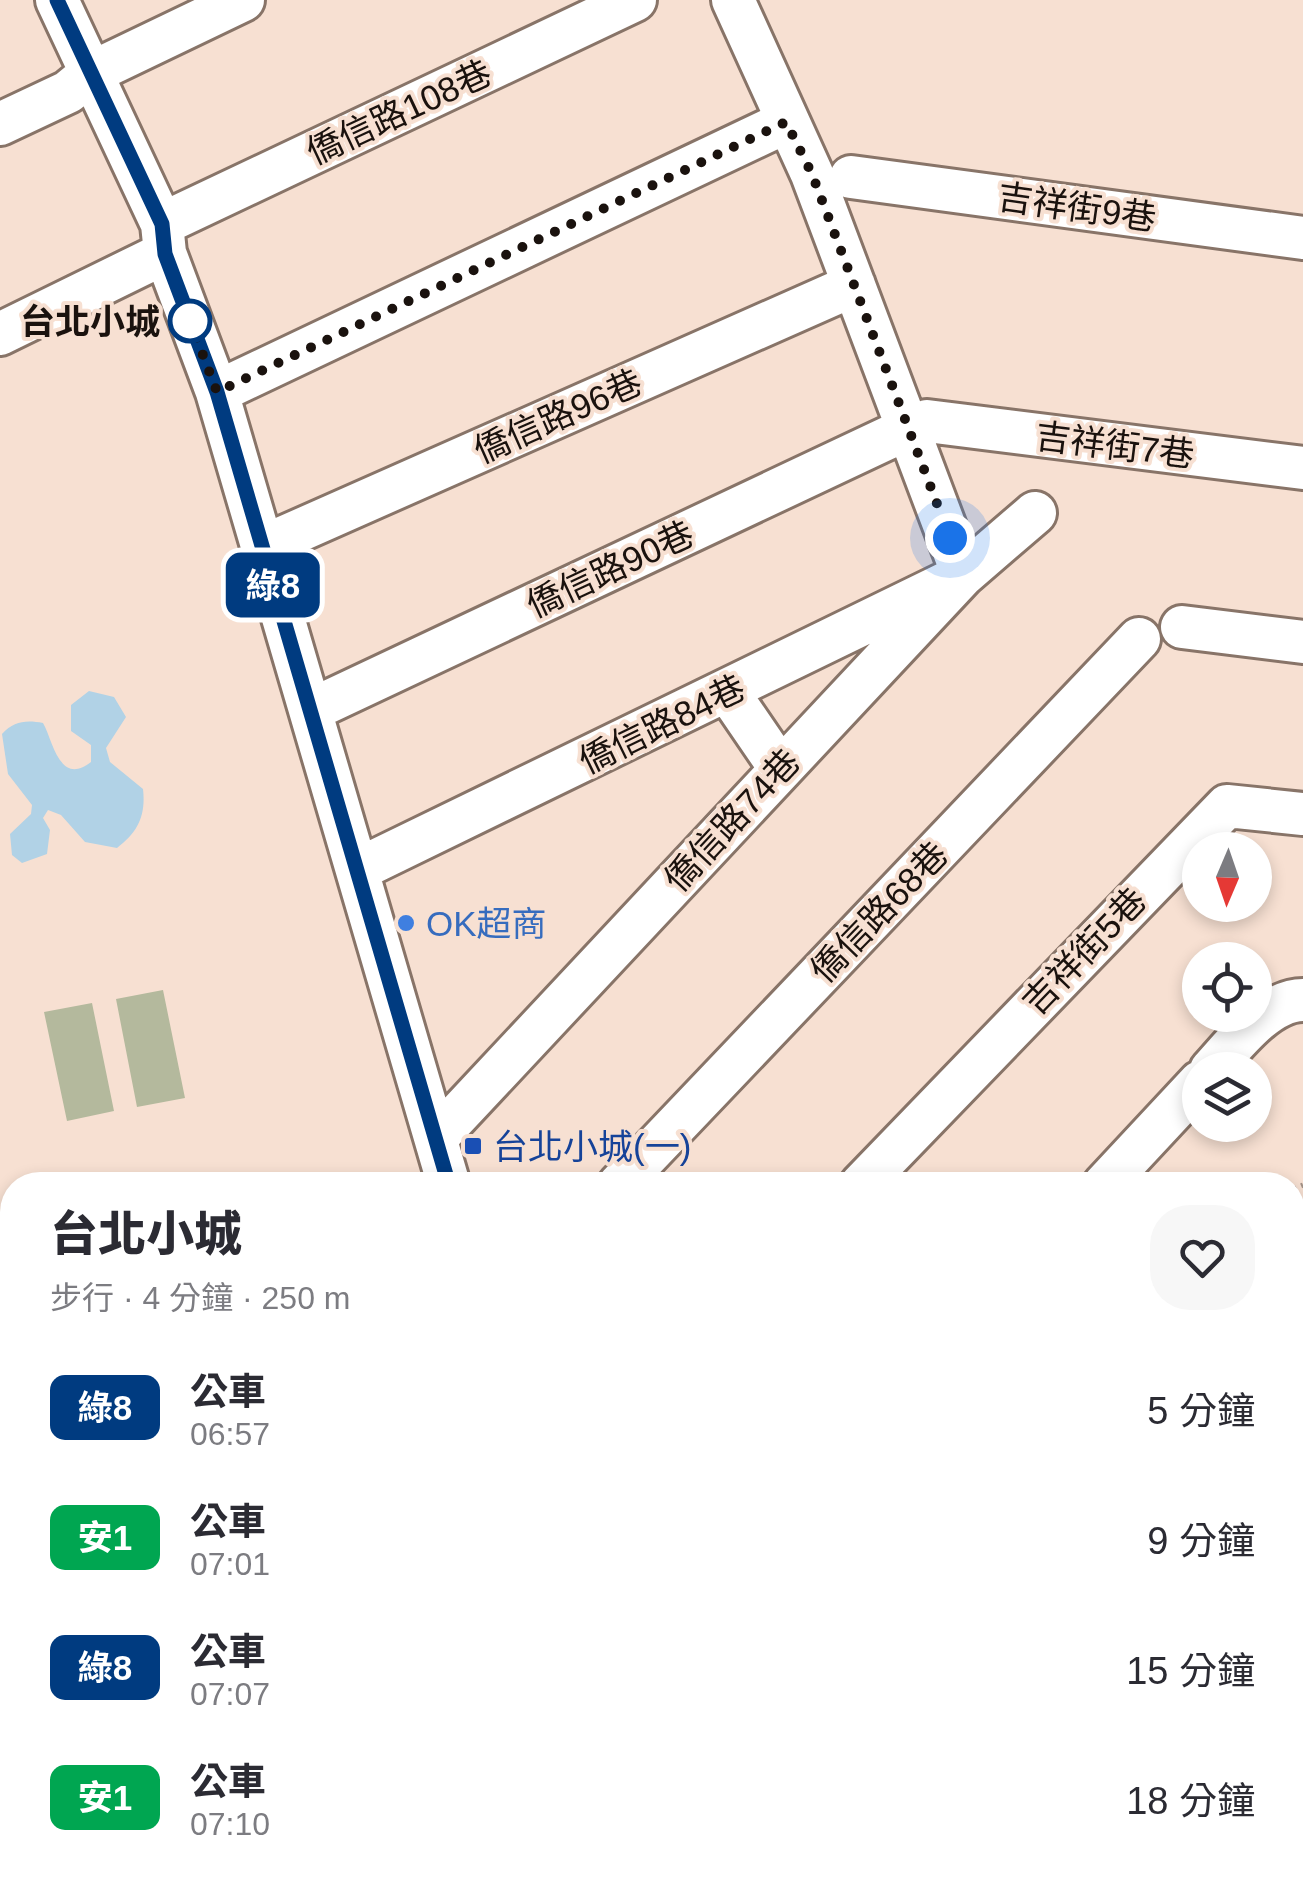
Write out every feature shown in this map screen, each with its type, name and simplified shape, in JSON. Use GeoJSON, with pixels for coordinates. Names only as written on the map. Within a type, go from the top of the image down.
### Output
{"type":"FeatureCollection","features":[{"type":"Feature","properties":{"kind":"street"},"geometry":{"type":"LineString","coordinates":[[57,0],[164,239],[217,392],[446,1172]]}},
{"type":"Feature","properties":{"kind":"street"},"geometry":{"type":"LineString","coordinates":[[0,124],[68,92],[91,72],[242,0]]}},
{"type":"Feature","properties":{"kind":"street","name":"僑信路108巷"},"geometry":{"type":"LineString","coordinates":[[0,334],[164,239],[635,0]]}},
{"type":"Feature","properties":{"kind":"street"},"geometry":{"type":"LineString","coordinates":[[733,0],[918,425],[964,575]]}},
{"type":"Feature","properties":{"kind":"street"},"geometry":{"type":"LineString","coordinates":[[217,392],[786,122]]}},
{"type":"Feature","properties":{"kind":"street","name":"吉祥街9巷"},"geometry":{"type":"LineString","coordinates":[[851,177],[1303,238]]}},
{"type":"Feature","properties":{"kind":"street","name":"僑信路96巷"},"geometry":{"type":"LineString","coordinates":[[262,547],[854,285]]}},
{"type":"Feature","properties":{"kind":"street","name":"吉祥街7巷"},"geometry":{"type":"LineString","coordinates":[[918,425],[1303,468]]}},
{"type":"Feature","properties":{"kind":"street","name":"僑信路90巷"},"geometry":{"type":"LineString","coordinates":[[312,710],[918,425]]}},
{"type":"Feature","properties":{"kind":"street","name":"僑信路74巷"},"geometry":{"type":"LineString","coordinates":[[438,1136],[964,575],[1035,513]]}},
{"type":"Feature","properties":{"kind":"street","name":"僑信路84巷"},"geometry":{"type":"LineString","coordinates":[[359,869],[964,575]]}},
{"type":"Feature","properties":{"kind":"street"},"geometry":{"type":"LineString","coordinates":[[1182,627],[1303,642]]}},
{"type":"Feature","properties":{"kind":"street","name":"僑信路68巷"},"geometry":{"type":"LineString","coordinates":[[631,1172],[1139,639]]}},
{"type":"Feature","properties":{"kind":"street"},"geometry":{"type":"LineString","coordinates":[[728,692],[780,768]]}},
{"type":"Feature","properties":{"kind":"street","name":"吉祥街5巷"},"geometry":{"type":"LineString","coordinates":[[873,1172],[1228,806],[1303,814]]}},
{"type":"Feature","properties":{"kind":"street"},"geometry":{"type":"LineString","coordinates":[[1228,1052],[1248,1030],[1289,1000],[1303,1000]]}},
{"type":"Feature","properties":{"kind":"street"},"geometry":{"type":"LineString","coordinates":[[1116,1172],[1182,1101]]}},
{"type":"Feature","properties":{"kind":"green space"},"geometry":{"type":"Polygon","coordinates":[[[163,990],[185,1098],[137,1107],[116,999],[163,990]]]}},
{"type":"Feature","properties":{"kind":"green space"},"geometry":{"type":"Polygon","coordinates":[[[92,1003],[114,1111],[67,1121],[44,1012],[92,1003]]]}},
{"type":"Feature","properties":{"kind":"water"},"geometry":{"type":"Polygon","coordinates":[[[89,691],[114,697],[126,717],[106,748],[110,762],[143,789],[139,823],[117,848],[85,842],[61,815],[48,810],[43,818],[50,830],[47,854],[22,863],[12,855],[10,834],[31,814],[32,805],[8,774],[2,734],[21,722],[43,723],[64,765],[80,768],[91,762],[91,745],[71,731],[71,705],[89,691]]]}},
{"type":"Feature","properties":{"kind":"bus line","name":"綠8"},"geometry":{"type":"LineString","coordinates":[[57,0],[162,224],[165,254],[217,392],[446,1172]]}},
{"type":"Feature","properties":{"kind":"place","name":"台北小城"},"geometry":{"type":"Point","coordinates":[190,321]}},
{"type":"Feature","properties":{"kind":"place","name":"OK超商"},"geometry":{"type":"Point","coordinates":[406,923]}},
{"type":"Feature","properties":{"kind":"place","name":"台北小城(一)"},"geometry":{"type":"Point","coordinates":[473,1146]}},
{"type":"Feature","properties":{"kind":"route"},"geometry":{"type":"LineString","coordinates":[[190,321],[217,392],[786,122],[812,174],[950,538]]}}]}
